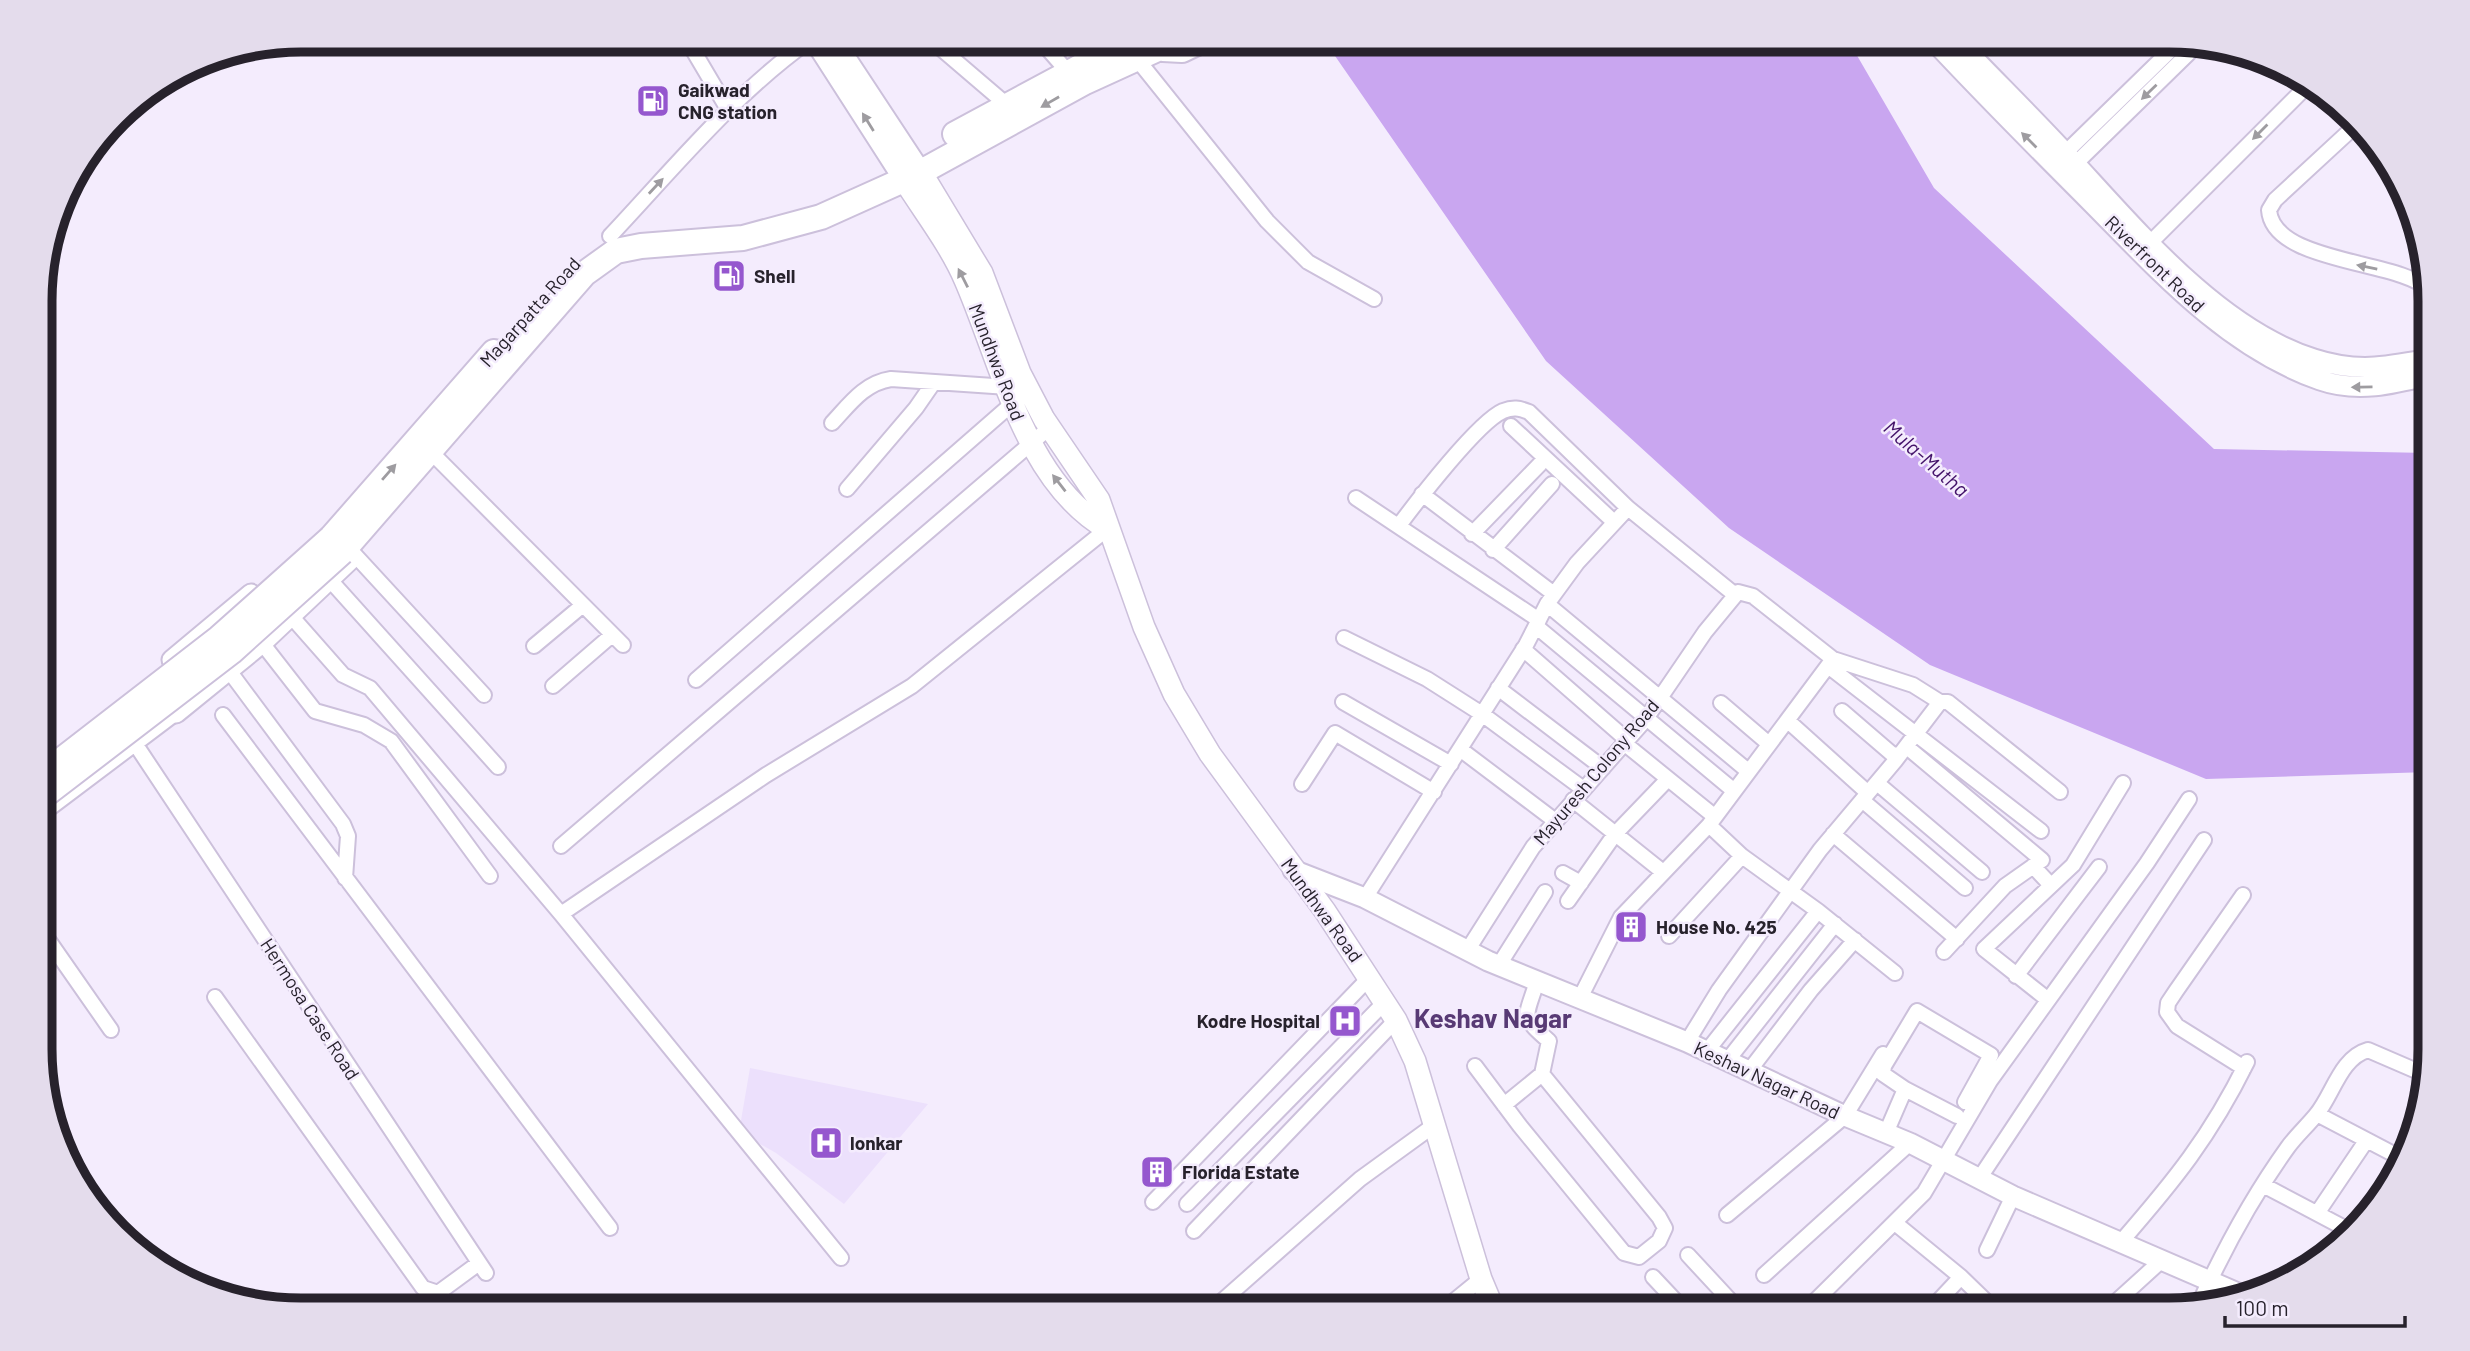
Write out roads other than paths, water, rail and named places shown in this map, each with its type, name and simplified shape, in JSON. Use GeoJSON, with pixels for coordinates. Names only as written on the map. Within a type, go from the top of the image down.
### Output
{"type":"FeatureCollection","features":[{"type":"Feature","properties":{"kind":"highway","name":"Magarpatta Road"},"geometry":{"type":"LineString","coordinates":[[346,541],[572,262],[610,236],[639,230],[740,222],[822,201],[909,169],[1007,105],[1068,72],[1115,52]]}},
{"type":"Feature","properties":{"kind":"highway","name":"Magarpatta Road"},"geometry":{"type":"LineString","coordinates":[[346,541],[430,451],[584,274],[616,251],[641,246],[743,239],[821,217],[909,169],[1085,82],[1122,52]]}},
{"type":"Feature","properties":{"kind":"highway"},"geometry":{"type":"LineString","coordinates":[[52,768],[346,541]]}},
{"type":"Feature","properties":{"kind":"highway"},"geometry":{"type":"LineString","coordinates":[[52,790],[230,652],[346,541]]}},
{"type":"Feature","properties":{"kind":"main road","name":"Mundhwa Road"},"geometry":{"type":"LineString","coordinates":[[909,169],[964,277],[1031,443],[1085,517],[1107,529]]}},
{"type":"Feature","properties":{"kind":"main road","name":"Mundhwa Road"},"geometry":{"type":"LineString","coordinates":[[909,169],[982,274],[1020,373],[1049,428],[1099,500],[1107,529],[1144,626],[1174,694],[1240,798],[1370,977],[1391,1011],[1415,1061],[1433,1126],[1489,1298]]}},
{"type":"Feature","properties":{"kind":"street"},"geometry":{"type":"LineString","coordinates":[[699,52],[729,111]]}},
{"type":"Feature","properties":{"kind":"street"},"geometry":{"type":"LineString","coordinates":[[610,236],[729,111],[798,52]]}},
{"type":"Feature","properties":{"kind":"street","name":"Mundhwa Road"},"geometry":{"type":"LineString","coordinates":[[821,52],[909,169]]}},
{"type":"Feature","properties":{"kind":"street"},"geometry":{"type":"LineString","coordinates":[[841,52],[909,169]]}},
{"type":"Feature","properties":{"kind":"street"},"geometry":{"type":"LineString","coordinates":[[945,52],[1007,105]]}},
{"type":"Feature","properties":{"kind":"street"},"geometry":{"type":"LineString","coordinates":[[1050,52],[1068,72]]}},
{"type":"Feature","properties":{"kind":"street"},"geometry":{"type":"LineString","coordinates":[[1134,52],[1284,237],[1308,261],[1374,299]]}},
{"type":"Feature","properties":{"kind":"street","name":"Riverfront Road"},"geometry":{"type":"LineString","coordinates":[[1946,52],[2064,164],[2146,247],[2193,303],[2237,337],[2320,380],[2354,388],[2389,385],[2418,378]]}},
{"type":"Feature","properties":{"kind":"street","name":"Riverfront Road"},"geometry":{"type":"LineString","coordinates":[[1966,52],[2064,164]]}},
{"type":"Feature","properties":{"kind":"street"},"geometry":{"type":"LineString","coordinates":[[2064,164],[2169,52]]}},
{"type":"Feature","properties":{"kind":"street"},"geometry":{"type":"LineString","coordinates":[[2064,164],[2188,53]]}},
{"type":"Feature","properties":{"kind":"street"},"geometry":{"type":"LineString","coordinates":[[2146,247],[2303,91]]}},
{"type":"Feature","properties":{"kind":"street"},"geometry":{"type":"LineString","coordinates":[[2350,131],[2275,200],[2269,210],[2272,222],[2312,251],[2357,265],[2409,276],[2417,281]]}},
{"type":"Feature","properties":{"kind":"street","name":"Riverfront Road"},"geometry":{"type":"LineString","coordinates":[[2146,247],[2231,316],[2269,339],[2314,359],[2368,370],[2418,361]]}},
{"type":"Feature","properties":{"kind":"street"},"geometry":{"type":"LineString","coordinates":[[832,423],[861,393],[878,381],[934,382],[1011,395]]}},
{"type":"Feature","properties":{"kind":"street"},"geometry":{"type":"LineString","coordinates":[[847,489],[916,408],[934,382]]}},
{"type":"Feature","properties":{"kind":"street"},"geometry":{"type":"LineString","coordinates":[[696,680],[1011,395]]}},
{"type":"Feature","properties":{"kind":"street"},"geometry":{"type":"LineString","coordinates":[[1400,524],[1422,494],[1491,418],[1513,408],[1529,412],[1628,508],[1734,594],[1745,592],[1753,596],[1830,663],[1986,790],[2041,831]]}},
{"type":"Feature","properties":{"kind":"street"},"geometry":{"type":"LineString","coordinates":[[1511,426],[1614,522]]}},
{"type":"Feature","properties":{"kind":"street"},"geometry":{"type":"LineString","coordinates":[[561,846],[1049,428]]}},
{"type":"Feature","properties":{"kind":"street"},"geometry":{"type":"LineString","coordinates":[[430,451],[617,640],[553,686]]}},
{"type":"Feature","properties":{"kind":"street"},"geometry":{"type":"LineString","coordinates":[[1472,534],[1540,464]]}},
{"type":"Feature","properties":{"kind":"street"},"geometry":{"type":"LineString","coordinates":[[1493,550],[1552,484]]}},
{"type":"Feature","properties":{"kind":"street"},"geometry":{"type":"LineString","coordinates":[[1422,494],[1551,599],[1748,771]]}},
{"type":"Feature","properties":{"kind":"street"},"geometry":{"type":"LineString","coordinates":[[1356,498],[1400,524],[1538,623],[1645,720],[1733,790]]}},
{"type":"Feature","properties":{"kind":"street"},"geometry":{"type":"LineString","coordinates":[[1365,898],[1523,649],[1551,599],[1628,508]]}},
{"type":"Feature","properties":{"kind":"street"},"geometry":{"type":"LineString","coordinates":[[561,914],[766,775],[912,686],[1107,529]]}},
{"type":"Feature","properties":{"kind":"street"},"geometry":{"type":"LineString","coordinates":[[52,755],[326,530],[346,541],[484,695]]}},
{"type":"Feature","properties":{"kind":"street"},"geometry":{"type":"LineString","coordinates":[[52,807],[230,672],[330,580],[346,541]]}},
{"type":"Feature","properties":{"kind":"street"},"geometry":{"type":"LineString","coordinates":[[330,580],[498,766]]}},
{"type":"Feature","properties":{"kind":"street","name":"Mayuresh Colony Road"},"geometry":{"type":"LineString","coordinates":[[1467,951],[1554,820],[1645,720],[1660,695],[1734,594]]}},
{"type":"Feature","properties":{"kind":"street"},"geometry":{"type":"LineString","coordinates":[[534,646],[583,605]]}},
{"type":"Feature","properties":{"kind":"street"},"geometry":{"type":"LineString","coordinates":[[291,616],[343,675],[370,688],[561,914],[841,1258]]}},
{"type":"Feature","properties":{"kind":"street"},"geometry":{"type":"LineString","coordinates":[[1344,638],[1427,679],[1482,714],[1582,788]]}},
{"type":"Feature","properties":{"kind":"street"},"geometry":{"type":"LineString","coordinates":[[262,643],[315,711],[364,725],[391,740],[490,876]]}},
{"type":"Feature","properties":{"kind":"street"},"geometry":{"type":"LineString","coordinates":[[1523,649],[1711,821],[1742,856],[1818,911],[1895,973]]}},
{"type":"Feature","properties":{"kind":"street"},"geometry":{"type":"LineString","coordinates":[[1830,663],[1913,685],[1940,702],[1948,702],[2060,792]]}},
{"type":"Feature","properties":{"kind":"street"},"geometry":{"type":"LineString","coordinates":[[1579,1000],[1621,917],[1711,821],[1830,663]]}},
{"type":"Feature","properties":{"kind":"street"},"geometry":{"type":"LineString","coordinates":[[230,672],[343,824],[348,836],[345,878]]}},
{"type":"Feature","properties":{"kind":"street"},"geometry":{"type":"LineString","coordinates":[[149,678],[176,713]]}},
{"type":"Feature","properties":{"kind":"street"},"geometry":{"type":"LineString","coordinates":[[1498,688],[1603,768]]}},
{"type":"Feature","properties":{"kind":"street"},"geometry":{"type":"LineString","coordinates":[[1343,702],[1451,764]]}},
{"type":"Feature","properties":{"kind":"street"},"geometry":{"type":"LineString","coordinates":[[1687,1042],[1719,990],[1790,891],[1940,702]]}},
{"type":"Feature","properties":{"kind":"street"},"geometry":{"type":"LineString","coordinates":[[1721,703],[1769,744]]}},
{"type":"Feature","properties":{"kind":"street"},"geometry":{"type":"LineString","coordinates":[[1842,711],[1892,754],[1903,751]]}},
{"type":"Feature","properties":{"kind":"street"},"geometry":{"type":"LineString","coordinates":[[223,715],[610,1228]]}},
{"type":"Feature","properties":{"kind":"street"},"geometry":{"type":"LineString","coordinates":[[1788,721],[1869,792],[1965,888]]}},
{"type":"Feature","properties":{"kind":"street"},"geometry":{"type":"LineString","coordinates":[[1302,784],[1335,733],[1434,792]]}},
{"type":"Feature","properties":{"kind":"street","name":"Hermosa Case Road"},"geometry":{"type":"LineString","coordinates":[[135,744],[482,1268],[438,1293],[423,1287],[215,997]]}},
{"type":"Feature","properties":{"kind":"street"},"geometry":{"type":"LineString","coordinates":[[1460,749],[1554,820]]}},
{"type":"Feature","properties":{"kind":"street"},"geometry":{"type":"LineString","coordinates":[[1903,751],[1974,804],[2042,860],[2005,886],[1944,952]]}},
{"type":"Feature","properties":{"kind":"street"},"geometry":{"type":"LineString","coordinates":[[1569,901],[1615,834],[1667,780]]}},
{"type":"Feature","properties":{"kind":"street"},"geometry":{"type":"LineString","coordinates":[[2048,999],[1986,953],[1987,944],[2073,865],[2123,783]]}},
{"type":"Feature","properties":{"kind":"street"},"geometry":{"type":"LineString","coordinates":[[1974,804],[1986,790]]}},
{"type":"Feature","properties":{"kind":"street"},"geometry":{"type":"LineString","coordinates":[[1869,792],[1982,872]]}},
{"type":"Feature","properties":{"kind":"street"},"geometry":{"type":"LineString","coordinates":[[1820,1298],[1924,1193],[1990,1081],[2147,863],[2189,799]]}},
{"type":"Feature","properties":{"kind":"street"},"geometry":{"type":"LineString","coordinates":[[1573,800],[1663,872]]}},
{"type":"Feature","properties":{"kind":"street"},"geometry":{"type":"LineString","coordinates":[[1833,834],[1956,939]]}},
{"type":"Feature","properties":{"kind":"street"},"geometry":{"type":"LineString","coordinates":[[1979,1178],[2204,840]]}},
{"type":"Feature","properties":{"kind":"street"},"geometry":{"type":"LineString","coordinates":[[1669,936],[1742,856]]}},
{"type":"Feature","properties":{"kind":"street"},"geometry":{"type":"LineString","coordinates":[[2033,866],[2046,880]]}},
{"type":"Feature","properties":{"kind":"street"},"geometry":{"type":"LineString","coordinates":[[2016,976],[2099,867]]}},
{"type":"Feature","properties":{"kind":"street","name":"Keshav Nagar Road"},"geometry":{"type":"LineString","coordinates":[[1293,870],[1365,898],[1467,951],[1579,1000],[1687,1042],[1845,1116],[1910,1143],[2013,1196],[2232,1290]]}},
{"type":"Feature","properties":{"kind":"street"},"geometry":{"type":"LineString","coordinates":[[1563,873],[1581,883]]}},
{"type":"Feature","properties":{"kind":"street"},"geometry":{"type":"LineString","coordinates":[[1499,965],[1545,892]]}},
{"type":"Feature","properties":{"kind":"street"},"geometry":{"type":"LineString","coordinates":[[2120,1243],[2186,1167],[2218,1119],[2245,1065],[2177,1026],[2167,1012],[2168,1003],[2243,895]]}},
{"type":"Feature","properties":{"kind":"street"},"geometry":{"type":"LineString","coordinates":[[1707,1051],[1818,911]]}},
{"type":"Feature","properties":{"kind":"street"},"geometry":{"type":"LineString","coordinates":[[1727,1061],[1835,924]]}},
{"type":"Feature","properties":{"kind":"street"},"geometry":{"type":"LineString","coordinates":[[1749,1071],[1811,990],[1855,940]]}},
{"type":"Feature","properties":{"kind":"street"},"geometry":{"type":"LineString","coordinates":[[52,944],[111,1030]]}},
{"type":"Feature","properties":{"kind":"street"},"geometry":{"type":"LineString","coordinates":[[1153,1202],[1370,977]]}},
{"type":"Feature","properties":{"kind":"street"},"geometry":{"type":"LineString","coordinates":[[1504,1105],[1542,1074],[1549,1041],[1529,1026],[1526,1015],[1537,981]]}},
{"type":"Feature","properties":{"kind":"street"},"geometry":{"type":"LineString","coordinates":[[1187,1203],[1391,1011]]}},
{"type":"Feature","properties":{"kind":"street"},"geometry":{"type":"LineString","coordinates":[[1195,1231],[1391,1011]]}},
{"type":"Feature","properties":{"kind":"street"},"geometry":{"type":"LineString","coordinates":[[1957,1116],[1905,1089],[1883,1074],[1884,1066],[1917,1011],[1991,1055],[1965,1102]]}},
{"type":"Feature","properties":{"kind":"street"},"geometry":{"type":"LineString","coordinates":[[1727,1215],[1845,1116],[1885,1050]]}},
{"type":"Feature","properties":{"kind":"street"},"geometry":{"type":"LineString","coordinates":[[2203,1296],[2263,1185],[2288,1146],[2317,1114],[2348,1063],[2359,1052],[2378,1052],[2416,1070]]}},
{"type":"Feature","properties":{"kind":"street"},"geometry":{"type":"LineString","coordinates":[[1475,1066],[1625,1252],[1639,1257],[1659,1241],[1665,1228],[1659,1217],[1542,1074]]}},
{"type":"Feature","properties":{"kind":"street"},"geometry":{"type":"LineString","coordinates":[[1886,1133],[1905,1089]]}},
{"type":"Feature","properties":{"kind":"street"},"geometry":{"type":"LineString","coordinates":[[2317,1114],[2394,1155]]}},
{"type":"Feature","properties":{"kind":"street"},"geometry":{"type":"LineString","coordinates":[[1226,1298],[1360,1179],[1433,1126]]}},
{"type":"Feature","properties":{"kind":"street"},"geometry":{"type":"LineString","coordinates":[[2318,1212],[2366,1141]]}},
{"type":"Feature","properties":{"kind":"street"},"geometry":{"type":"LineString","coordinates":[[1764,1275],[1910,1143]]}},
{"type":"Feature","properties":{"kind":"street"},"geometry":{"type":"LineString","coordinates":[[2263,1185],[2344,1227]]}},
{"type":"Feature","properties":{"kind":"street"},"geometry":{"type":"LineString","coordinates":[[1987,1250],[2013,1196]]}},
{"type":"Feature","properties":{"kind":"street"},"geometry":{"type":"LineString","coordinates":[[1895,1223],[1961,1277],[1982,1298]]}},
{"type":"Feature","properties":{"kind":"street"},"geometry":{"type":"LineString","coordinates":[[1688,1255],[1728,1298]]}},
{"type":"Feature","properties":{"kind":"street"},"geometry":{"type":"LineString","coordinates":[[2120,1298],[2162,1260]]}},
{"type":"Feature","properties":{"kind":"street"},"geometry":{"type":"LineString","coordinates":[[1653,1277],[1673,1298]]}},
{"type":"Feature","properties":{"kind":"street"},"geometry":{"type":"LineString","coordinates":[[1941,1298],[1961,1277]]}},
{"type":"Feature","properties":{"kind":"street"},"geometry":{"type":"LineString","coordinates":[[1458,1298],[1481,1279]]}},
{"type":"Feature","properties":{"kind":"water","name":"Mula-Mutha"},"geometry":{"type":"Polygon","coordinates":[[[1332,52],[1855,52],[1934,188],[2214,449],[2418,453],[2418,772],[2206,779],[1930,665],[1729,528],[1546,361],[1332,52]]]}},
{"type":"Feature","properties":{"kind":"place","name":"Gaikwad CNG station"},"geometry":{"type":"Point","coordinates":[653,101]}},
{"type":"Feature","properties":{"kind":"place","name":"Shell"},"geometry":{"type":"Point","coordinates":[729,276]}},
{"type":"Feature","properties":{"kind":"place","name":"House No. 425"},"geometry":{"type":"Point","coordinates":[1631,927]}},
{"type":"Feature","properties":{"kind":"place","name":"Kodre Hospital"},"geometry":{"type":"Point","coordinates":[1345,1021]}},
{"type":"Feature","properties":{"kind":"place","name":"lonkar"},"geometry":{"type":"Point","coordinates":[826,1143]}},
{"type":"Feature","properties":{"kind":"place","name":"Florida Estate"},"geometry":{"type":"Point","coordinates":[1157,1172]}},
{"type":"Feature","properties":{"kind":"district","name":"Keshav Nagar"},"geometry":{"type":"Point","coordinates":[1493,1019]}}]}
